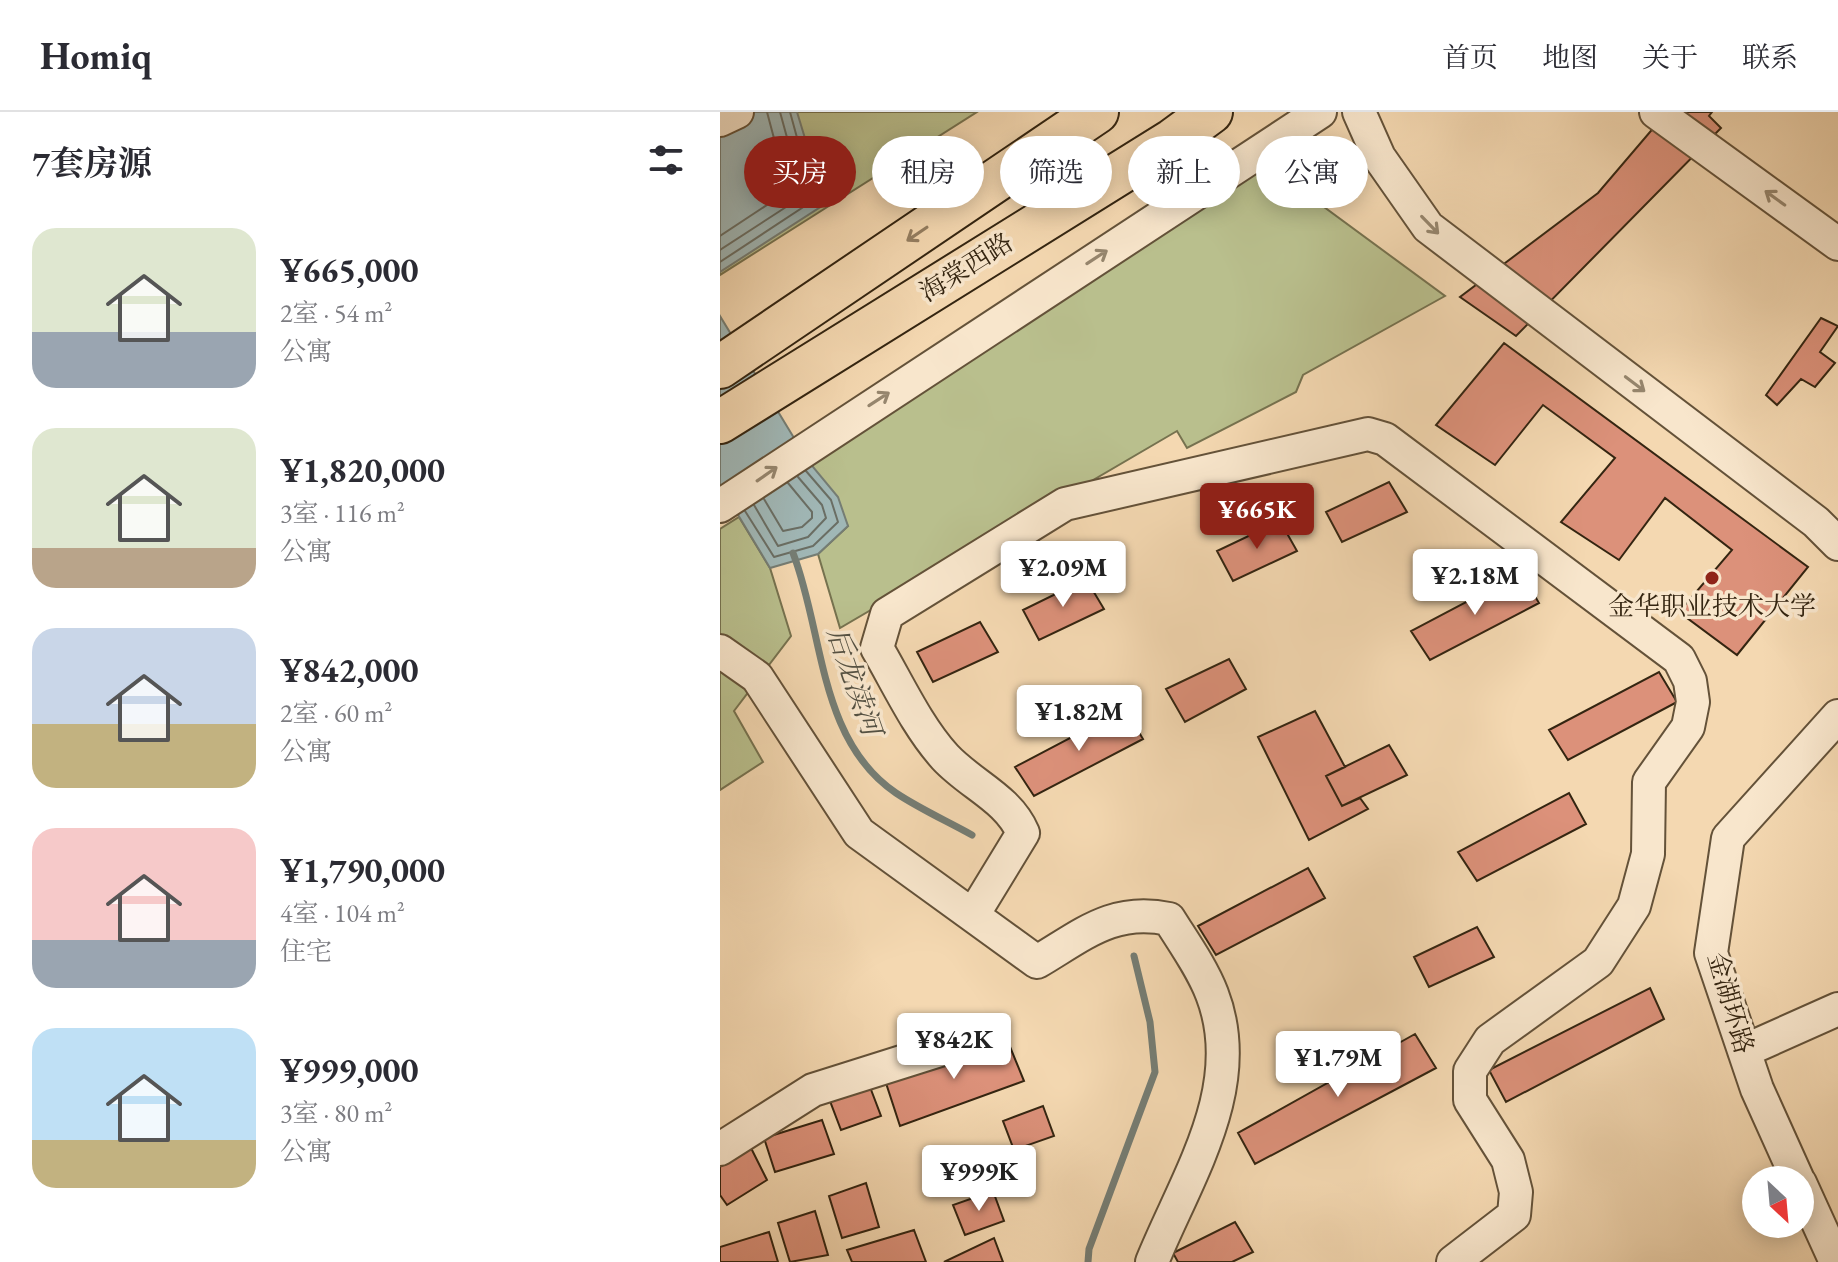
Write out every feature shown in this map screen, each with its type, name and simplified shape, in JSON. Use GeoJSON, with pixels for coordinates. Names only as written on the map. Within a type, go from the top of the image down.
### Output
{"type":"FeatureCollection","features":[{"type":"Feature","properties":{"kind":"main road","name":"海棠西路"},"geometry":{"type":"LineString","coordinates":[[720,367],[1097,112]]}},
{"type":"Feature","properties":{"kind":"main road","name":"海棠西路"},"geometry":{"type":"LineString","coordinates":[[720,422],[774,385],[1173,140],[1211,112]]}},
{"type":"Feature","properties":{"kind":"street"},"geometry":{"type":"LineString","coordinates":[[720,120],[737,112]]}},
{"type":"Feature","properties":{"kind":"street"},"geometry":{"type":"LineString","coordinates":[[720,506],[813,442],[1320,112]]}},
{"type":"Feature","properties":{"kind":"street"},"geometry":{"type":"LineString","coordinates":[[1359,112],[1379,157],[1428,227],[1816,522],[1838,544]]}},
{"type":"Feature","properties":{"kind":"street"},"geometry":{"type":"LineString","coordinates":[[1656,112],[1838,244]]}},
{"type":"Feature","properties":{"kind":"street"},"geometry":{"type":"LineString","coordinates":[[973,915],[1023,833],[1016,816],[946,758],[919,720],[877,648],[887,614],[1065,504],[1368,434],[1385,439],[1679,659],[1690,681],[1693,702],[1688,727],[1649,782],[1648,854],[1634,906],[1598,962],[1490,1040],[1470,1071],[1470,1100],[1508,1160],[1516,1192],[1514,1215],[1453,1262]]}},
{"type":"Feature","properties":{"kind":"street"},"geometry":{"type":"LineString","coordinates":[[720,651],[757,677],[859,833],[1037,962],[1107,922],[1141,913],[1169,919],[1212,994],[1224,1043],[1219,1106],[1152,1262]]}},
{"type":"Feature","properties":{"kind":"street","name":"金湖环路"},"geometry":{"type":"LineString","coordinates":[[1792,1166],[1744,1051],[1711,953],[1728,838],[1838,716]]}},
{"type":"Feature","properties":{"kind":"street"},"geometry":{"type":"LineString","coordinates":[[1744,1051],[1838,1009]]}},
{"type":"Feature","properties":{"kind":"street"},"geometry":{"type":"LineString","coordinates":[[720,1149],[813,1090],[943,1049]]}},
{"type":"Feature","properties":{"kind":"street","name":"金湖环路"},"geometry":{"type":"LineString","coordinates":[[1814,1214],[1836,1262]]}},
{"type":"Feature","properties":{"kind":"green space"},"geometry":{"type":"Polygon","coordinates":[[[720,112],[977,112],[939,136],[872,136],[872,179],[856,189],[856,136],[744,136],[744,208],[826,208],[720,275],[720,112]]]}},
{"type":"Feature","properties":{"kind":"green space"},"geometry":{"type":"Polygon","coordinates":[[[1256,172],[1256,208],[1325,208],[1445,296],[1303,375],[1296,392],[1187,448],[1177,431],[840,628],[818,554],[848,526],[809,461],[1200,208],[1240,208],[1240,182],[1256,172]]]}},
{"type":"Feature","properties":{"kind":"green space"},"geometry":{"type":"Polygon","coordinates":[[[739,517],[770,568],[791,636],[734,711],[763,762],[720,790],[720,529],[739,517]]]}},
{"type":"Feature","properties":{"kind":"water"},"geometry":{"type":"Polygon","coordinates":[[[720,112],[797,112],[804,136],[744,136],[744,208],[819,208],[720,272],[720,112]]]}},
{"type":"Feature","properties":{"kind":"water"},"geometry":{"type":"Polygon","coordinates":[[[720,316],[808,461],[838,497],[848,526],[818,554],[770,568],[720,485],[720,316]]]}},
{"type":"Feature","properties":{"kind":"building"},"geometry":{"type":"Polygon","coordinates":[[[1667,112],[1712,112],[1709,116],[1721,128],[1516,336],[1460,297],[1598,193],[1667,112]]]}},
{"type":"Feature","properties":{"kind":"building"},"geometry":{"type":"Polygon","coordinates":[[[1821,318],[1838,326],[1820,352],[1835,363],[1815,387],[1801,379],[1777,405],[1766,395],[1821,318]]]}},
{"type":"Feature","properties":{"kind":"building"},"geometry":{"type":"Polygon","coordinates":[[[1504,343],[1808,567],[1737,655],[1679,612],[1732,550],[1665,498],[1619,560],[1561,522],[1615,458],[1543,405],[1495,465],[1436,425],[1504,343]]]}},
{"type":"Feature","properties":{"kind":"building"},"geometry":{"type":"Polygon","coordinates":[[[1389,482],[1407,512],[1342,542],[1326,512],[1389,482]]]}},
{"type":"Feature","properties":{"kind":"building"},"geometry":{"type":"Polygon","coordinates":[[[1280,521],[1297,551],[1233,581],[1217,551],[1280,521]]]}},
{"type":"Feature","properties":{"kind":"building"},"geometry":{"type":"Polygon","coordinates":[[[1521,573],[1539,603],[1430,660],[1411,631],[1521,573]]]}},
{"type":"Feature","properties":{"kind":"building"},"geometry":{"type":"Polygon","coordinates":[[[1086,579],[1104,609],[1039,640],[1023,610],[1086,579]]]}},
{"type":"Feature","properties":{"kind":"building"},"geometry":{"type":"Polygon","coordinates":[[[980,622],[998,652],[933,682],[917,652],[980,622]]]}},
{"type":"Feature","properties":{"kind":"building"},"geometry":{"type":"Polygon","coordinates":[[[1229,659],[1246,689],[1185,722],[1166,689],[1229,659]]]}},
{"type":"Feature","properties":{"kind":"building"},"geometry":{"type":"Polygon","coordinates":[[[1659,672],[1677,702],[1568,760],[1549,730],[1659,672]]]}},
{"type":"Feature","properties":{"kind":"building"},"geometry":{"type":"Polygon","coordinates":[[[1125,709],[1143,739],[1034,796],[1015,767],[1125,709]]]}},
{"type":"Feature","properties":{"kind":"building"},"geometry":{"type":"Polygon","coordinates":[[[1315,711],[1345,767],[1326,776],[1342,806],[1360,798],[1368,809],[1309,840],[1258,737],[1315,711]]]}},
{"type":"Feature","properties":{"kind":"building"},"geometry":{"type":"Polygon","coordinates":[[[1389,745],[1407,775],[1342,806],[1326,776],[1389,745]]]}},
{"type":"Feature","properties":{"kind":"building"},"geometry":{"type":"Polygon","coordinates":[[[1569,793],[1586,824],[1477,881],[1458,852],[1569,793]]]}},
{"type":"Feature","properties":{"kind":"building"},"geometry":{"type":"Polygon","coordinates":[[[1308,868],[1325,898],[1216,955],[1198,926],[1308,868]]]}},
{"type":"Feature","properties":{"kind":"building"},"geometry":{"type":"Polygon","coordinates":[[[1477,927],[1494,957],[1429,987],[1414,957],[1477,927]]]}},
{"type":"Feature","properties":{"kind":"building"},"geometry":{"type":"Polygon","coordinates":[[[1650,988],[1664,1019],[1506,1102],[1489,1070],[1650,988]]]}},
{"type":"Feature","properties":{"kind":"building"},"geometry":{"type":"Polygon","coordinates":[[[1415,1034],[1436,1068],[1255,1164],[1238,1133],[1415,1034]]]}},
{"type":"Feature","properties":{"kind":"building"},"geometry":{"type":"Polygon","coordinates":[[[1006,1037],[1024,1081],[900,1126],[885,1080],[1006,1037]]]}},
{"type":"Feature","properties":{"kind":"building"},"geometry":{"type":"Polygon","coordinates":[[[870,1087],[881,1116],[841,1130],[830,1101],[870,1087]]]}},
{"type":"Feature","properties":{"kind":"building"},"geometry":{"type":"Polygon","coordinates":[[[1043,1106],[1054,1136],[1014,1150],[1003,1121],[1043,1106]]]}},
{"type":"Feature","properties":{"kind":"building"},"geometry":{"type":"Polygon","coordinates":[[[822,1120],[834,1154],[775,1172],[764,1138],[822,1120]]]}},
{"type":"Feature","properties":{"kind":"building"},"geometry":{"type":"Polygon","coordinates":[[[751,1148],[767,1180],[727,1205],[720,1195],[720,1167],[751,1148]]]}},
{"type":"Feature","properties":{"kind":"building"},"geometry":{"type":"Polygon","coordinates":[[[866,1183],[879,1227],[842,1238],[829,1196],[866,1183]]]}},
{"type":"Feature","properties":{"kind":"building"},"geometry":{"type":"Polygon","coordinates":[[[993,1191],[1004,1221],[965,1235],[953,1205],[993,1191]]]}},
{"type":"Feature","properties":{"kind":"building"},"geometry":{"type":"Polygon","coordinates":[[[815,1211],[828,1255],[790,1262],[778,1223],[815,1211]]]}},
{"type":"Feature","properties":{"kind":"building"},"geometry":{"type":"Polygon","coordinates":[[[1235,1222],[1253,1252],[1232,1262],[1178,1262],[1173,1253],[1235,1222]]]}},
{"type":"Feature","properties":{"kind":"building"},"geometry":{"type":"Polygon","coordinates":[[[914,1230],[926,1262],[852,1262],[847,1250],[914,1230]]]}},
{"type":"Feature","properties":{"kind":"building"},"geometry":{"type":"Polygon","coordinates":[[[769,1232],[778,1262],[720,1262],[720,1247],[769,1232]]]}},
{"type":"Feature","properties":{"kind":"building"},"geometry":{"type":"Polygon","coordinates":[[[994,1238],[1003,1262],[944,1262],[994,1238]]]}},
{"type":"Feature","properties":{"kind":"waterway","name":"后龙渎河"},"geometry":{"type":"LineString","coordinates":[[793,553],[827,683],[837,715],[851,744],[870,771],[896,793],[972,835]]}},
{"type":"Feature","properties":{"kind":"waterway","name":"后龙渎河"},"geometry":{"type":"LineString","coordinates":[[1088,1262],[1089,1249],[1155,1072],[1150,1022],[1134,956]]}},
{"type":"Feature","properties":{"kind":"place","name":"金华职业技术大学"},"geometry":{"type":"Point","coordinates":[1712,578]}}]}
